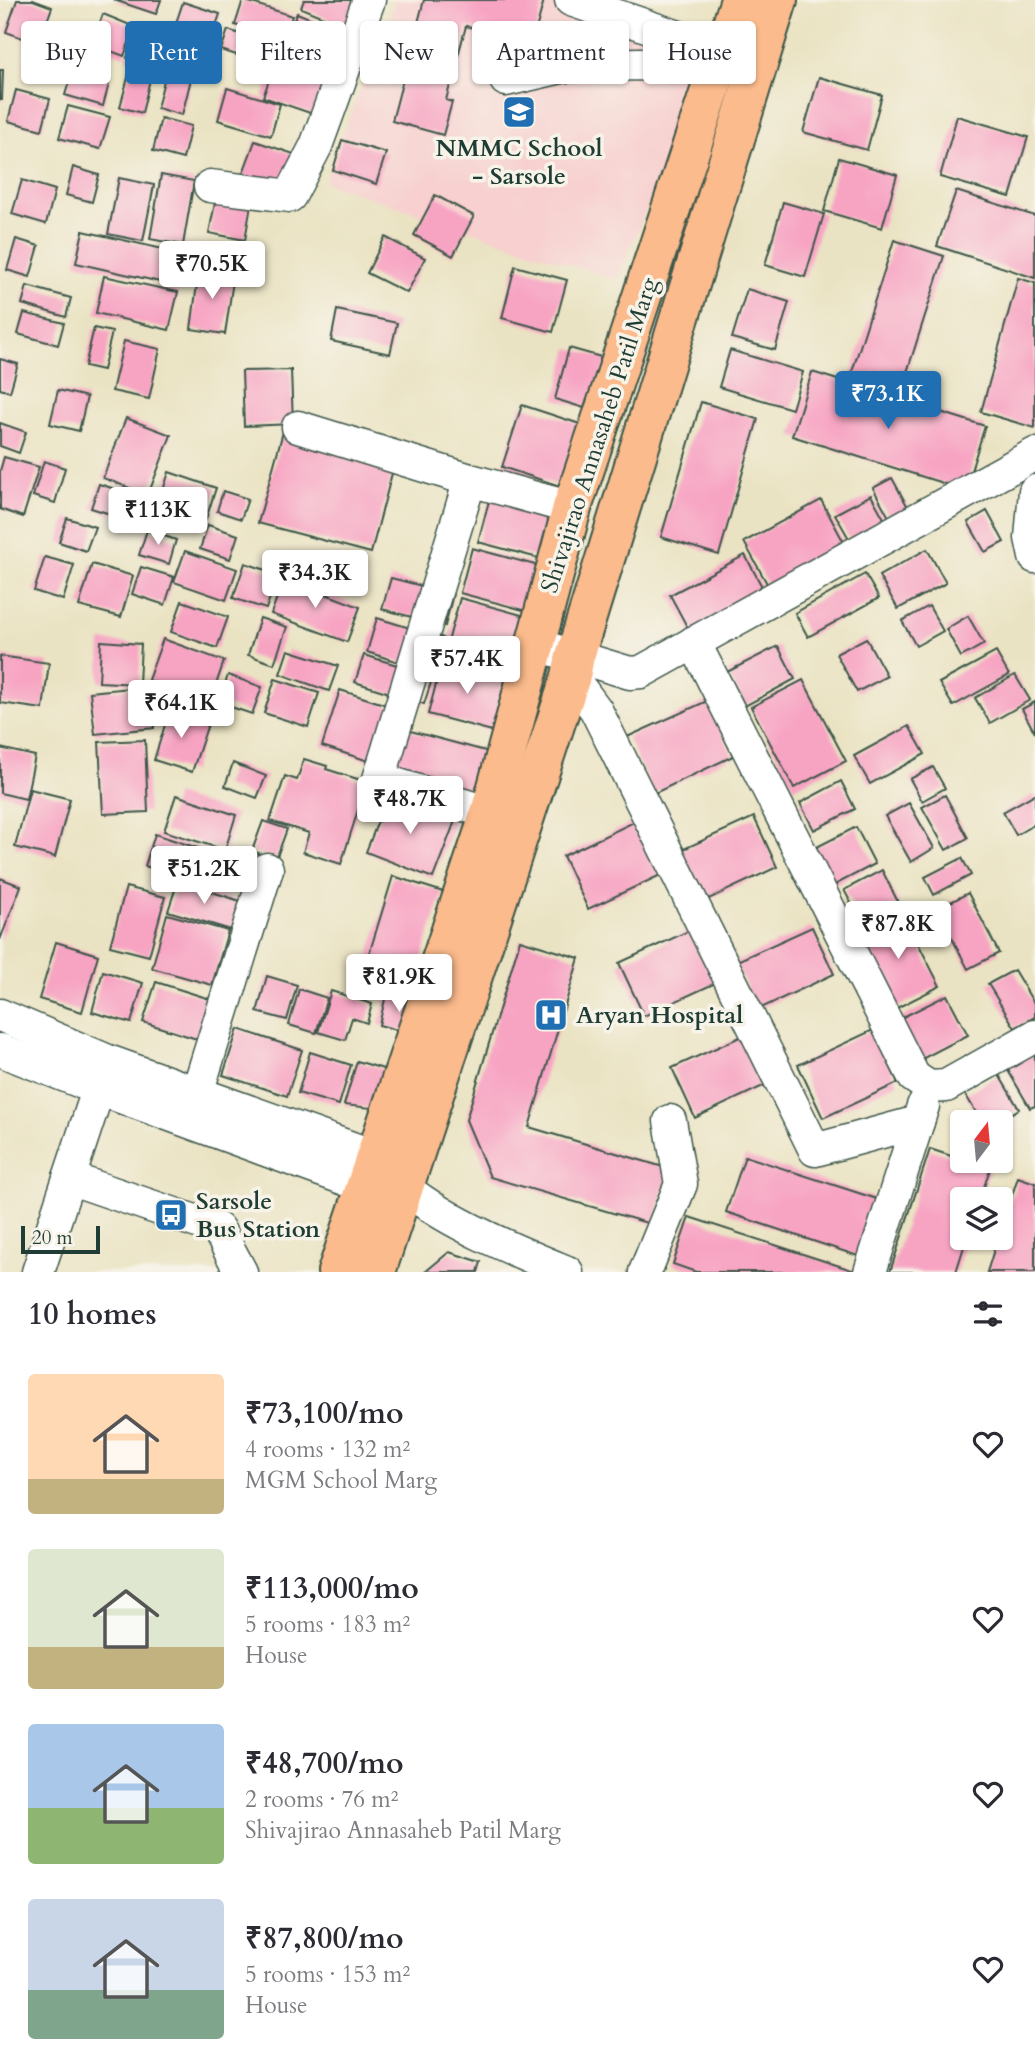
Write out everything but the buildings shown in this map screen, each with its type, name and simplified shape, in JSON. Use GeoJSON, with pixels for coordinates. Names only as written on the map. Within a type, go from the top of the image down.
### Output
{"type":"FeatureCollection","features":[{"type":"Feature","properties":{"kind":"main road","name":"Shivajirao Annasaheb Patil Marg"},"geometry":{"type":"LineString","coordinates":[[733,21],[740,0]]}},
{"type":"Feature","properties":{"kind":"main road","name":"Shivajirao Annasaheb Patil Marg"},"geometry":{"type":"LineString","coordinates":[[376,1272],[573,666],[778,0]]}},
{"type":"Feature","properties":{"kind":"main road","name":"Shivajirao Annasaheb Patil Marg"},"geometry":{"type":"LineString","coordinates":[[337,1272],[490,813],[572,508],[713,84]]}},
{"type":"Feature","properties":{"kind":"street"},"geometry":{"type":"LineString","coordinates":[[210,186],[290,196],[316,146],[369,0]]}},
{"type":"Feature","properties":{"kind":"street"},"geometry":{"type":"LineString","coordinates":[[571,0],[643,30]]}},
{"type":"Feature","properties":{"kind":"street"},"geometry":{"type":"LineString","coordinates":[[298,427],[572,508]]}},
{"type":"Feature","properties":{"kind":"street"},"geometry":{"type":"LineString","coordinates":[[534,644],[573,666],[636,674],[1035,454]]}},
{"type":"Feature","properties":{"kind":"street"},"geometry":{"type":"LineString","coordinates":[[470,480],[379,779],[490,813]]}},
{"type":"Feature","properties":{"kind":"street"},"geometry":{"type":"LineString","coordinates":[[1035,491],[1031,538],[1035,557]]}},
{"type":"Feature","properties":{"kind":"street"},"geometry":{"type":"LineString","coordinates":[[694,642],[914,1077],[929,1087],[946,1086],[1035,1036]]}},
{"type":"Feature","properties":{"kind":"street"},"geometry":{"type":"LineString","coordinates":[[573,666],[815,1150],[918,1122]]}},
{"type":"Feature","properties":{"kind":"street"},"geometry":{"type":"LineString","coordinates":[[197,1093],[267,869]]}},
{"type":"Feature","properties":{"kind":"street"},"geometry":{"type":"LineString","coordinates":[[0,1015],[103,1075],[372,1172]]}},
{"type":"Feature","properties":{"kind":"street"},"geometry":{"type":"LineString","coordinates":[[0,1050],[103,1075],[197,1093],[372,1172],[405,1189],[443,1214],[567,1272]]}},
{"type":"Feature","properties":{"kind":"street"},"geometry":{"type":"LineString","coordinates":[[38,1272],[103,1075]]}},
{"type":"Feature","properties":{"kind":"street"},"geometry":{"type":"LineString","coordinates":[[870,1272],[929,1087]]}},
{"type":"Feature","properties":{"kind":"street"},"geometry":{"type":"LineString","coordinates":[[645,1272],[681,1184],[670,1121]]}},
{"type":"Feature","properties":{"kind":"street"},"geometry":{"type":"LineString","coordinates":[[69,1178],[218,1229],[241,1272]]}},
{"type":"Feature","properties":{"kind":"shaded area","name":"NMMC School - Sarsole"},"geometry":{"type":"Polygon","coordinates":[[[396,0],[582,0],[651,21],[643,21],[643,84],[698,84],[617,280],[324,182],[363,84],[458,84],[458,21],[388,21],[396,0]]]}},
{"type":"Feature","properties":{"kind":"place","name":"NMMC School - Sarsole"},"geometry":{"type":"Point","coordinates":[519,112]}},
{"type":"Feature","properties":{"kind":"place","name":"Aryan Hospital"},"geometry":{"type":"Point","coordinates":[551,1015]}},
{"type":"Feature","properties":{"kind":"place","name":"Sarsole Bus Station"},"geometry":{"type":"Point","coordinates":[171,1215]}}]}
